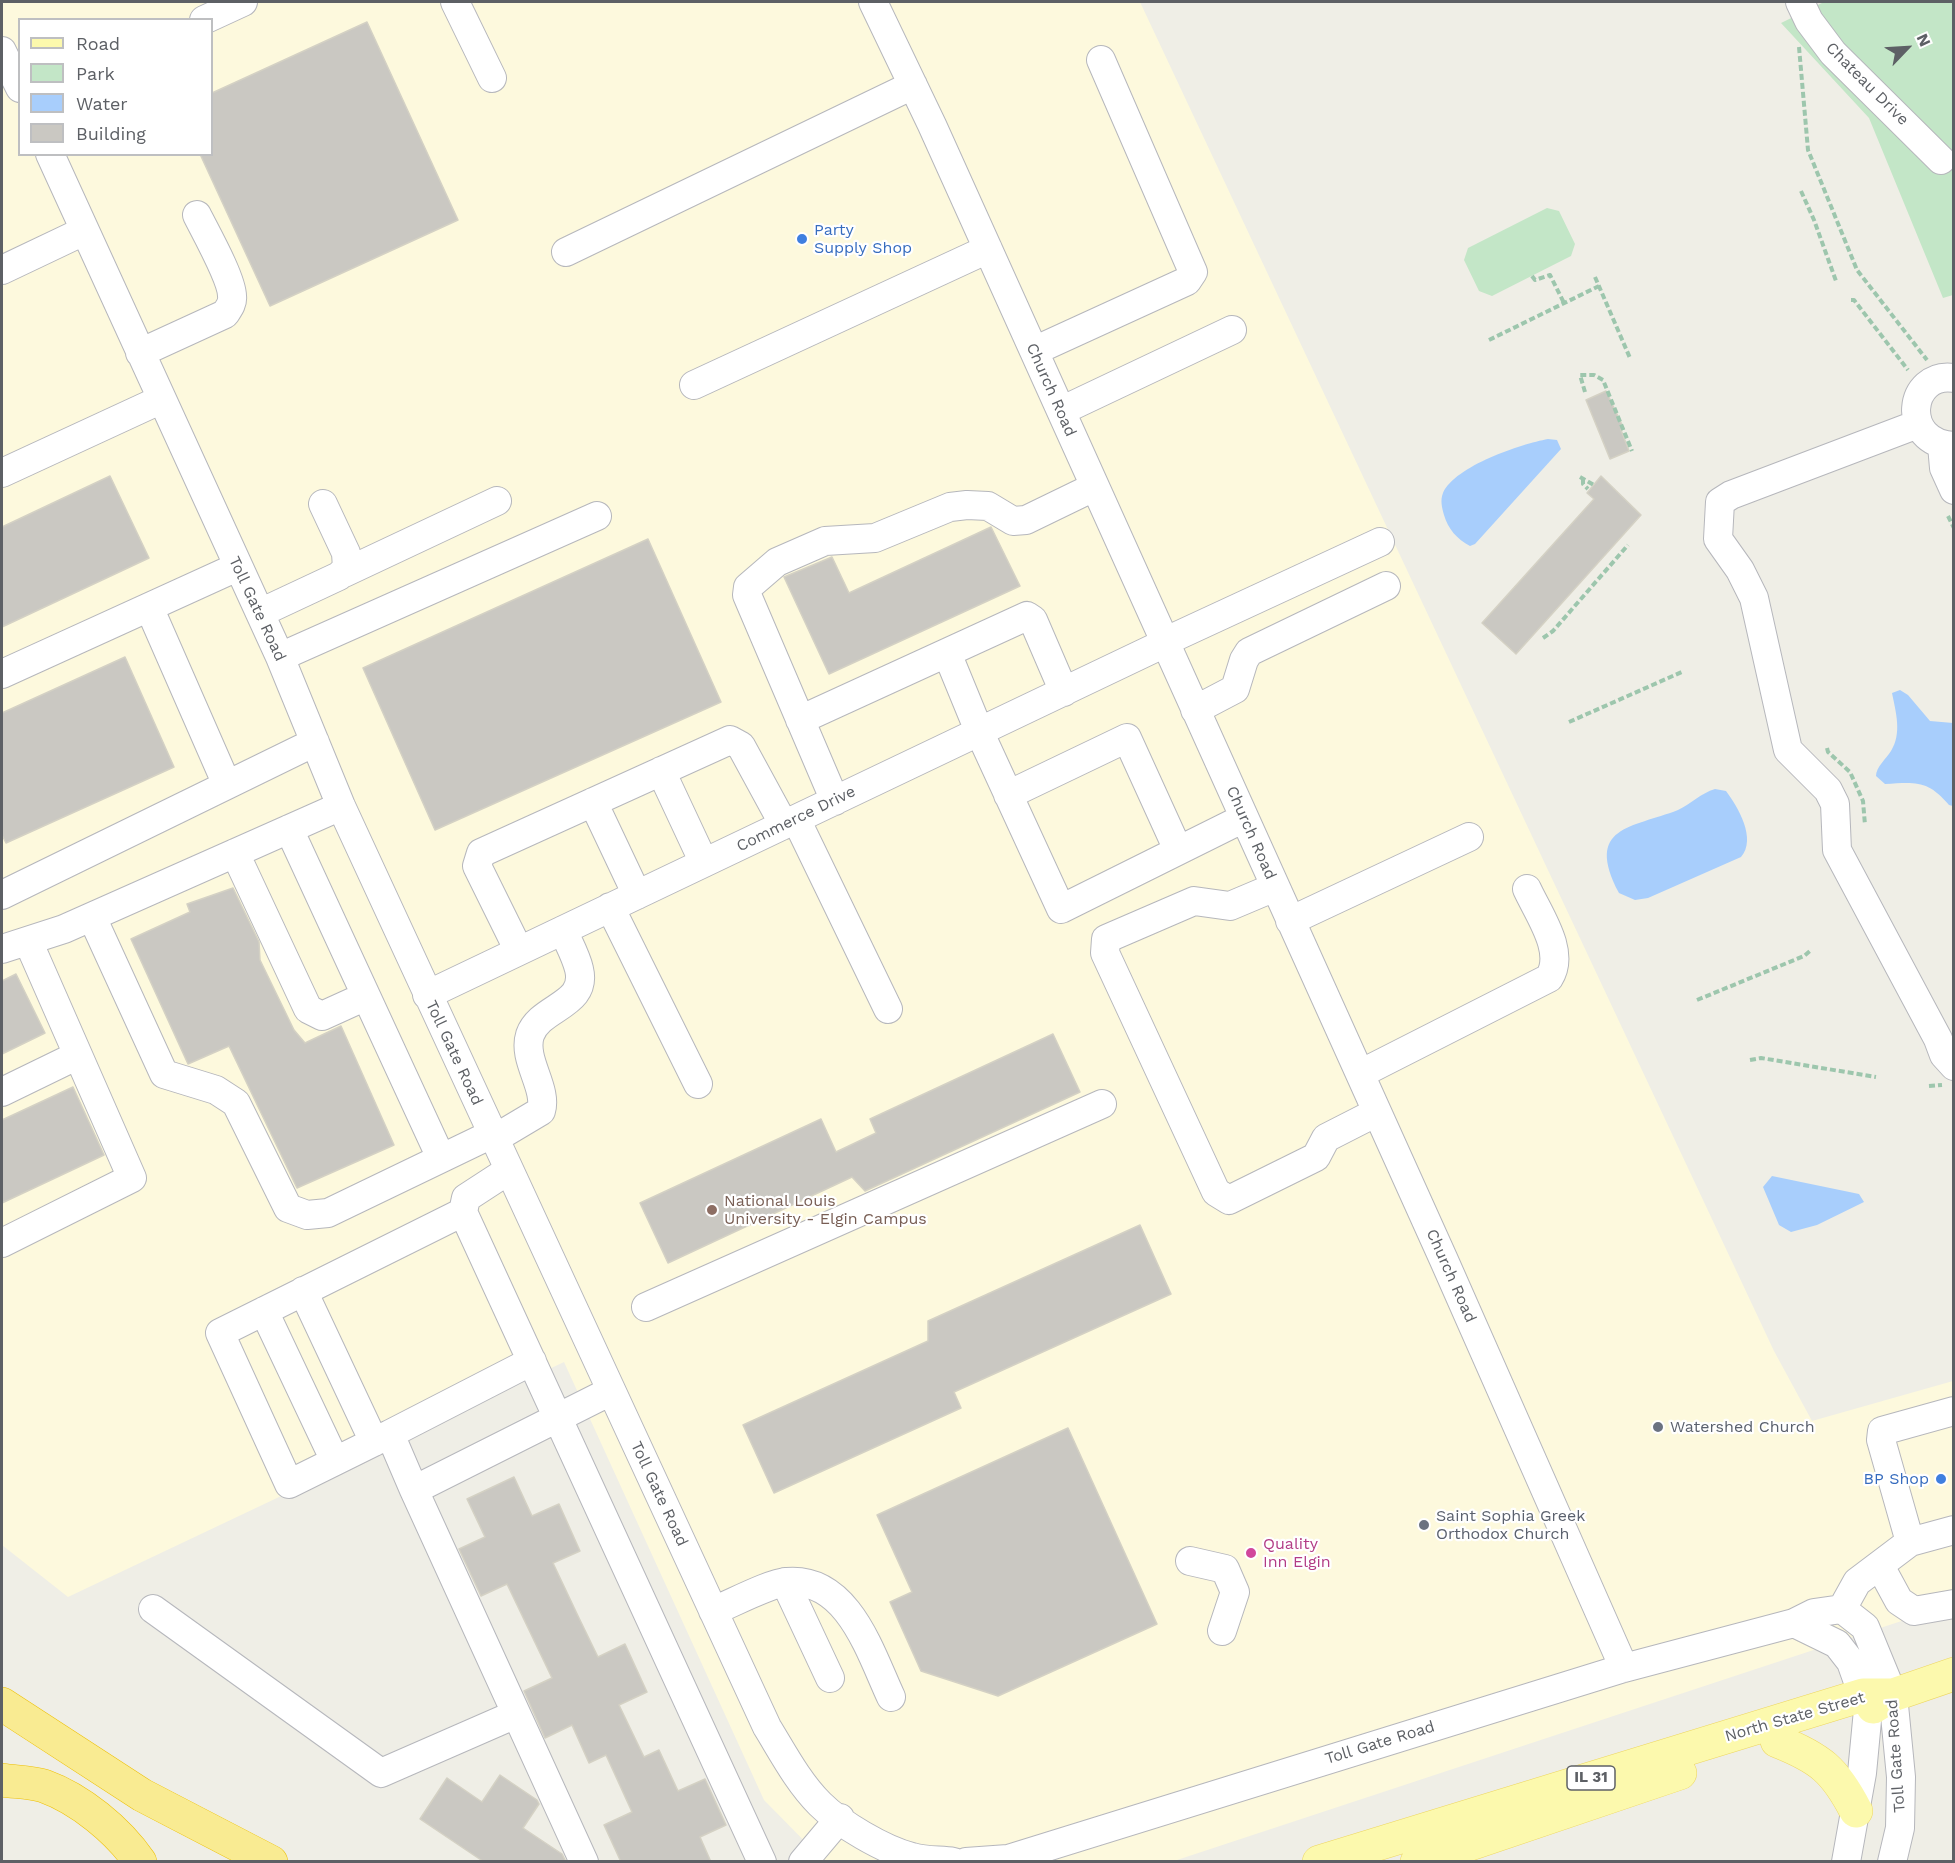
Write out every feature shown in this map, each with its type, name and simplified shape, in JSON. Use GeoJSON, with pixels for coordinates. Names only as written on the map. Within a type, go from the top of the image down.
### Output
{"type":"FeatureCollection","features":[{"type":"Feature","properties":{"kind":"highway"},"geometry":{"type":"LineString","coordinates":[[2,1704],[142,1795],[271,1862]]}},
{"type":"Feature","properties":{"kind":"highway"},"geometry":{"type":"LineString","coordinates":[[2,1780],[42,1786],[79,1804],[130,1848],[140,1862]]}},
{"type":"Feature","properties":{"kind":"main road","name":"IL 31"},"geometry":{"type":"LineString","coordinates":[[1874,1700],[1953,1674]]}},
{"type":"Feature","properties":{"kind":"main road","name":"North State Street"},"geometry":{"type":"LineString","coordinates":[[1417,1862],[1777,1741],[1874,1700]]}},
{"type":"Feature","properties":{"kind":"main road","name":"North State Street"},"geometry":{"type":"LineString","coordinates":[[1319,1862],[1874,1700]]}},
{"type":"Feature","properties":{"kind":"main road"},"geometry":{"type":"LineString","coordinates":[[1777,1741],[1808,1753],[1830,1768],[1843,1786],[1856,1811]]}},
{"type":"Feature","properties":{"kind":"street"},"geometry":{"type":"LineString","coordinates":[[208,18],[243,2]]}},
{"type":"Feature","properties":{"kind":"street"},"geometry":{"type":"LineString","coordinates":[[455,2],[492,78]]}},
{"type":"Feature","properties":{"kind":"street","name":"Church Road"},"geometry":{"type":"LineString","coordinates":[[873,2],[988,249],[1360,1074],[1624,1668]]}},
{"type":"Feature","properties":{"kind":"street","name":"Chateau Drive"},"geometry":{"type":"LineString","coordinates":[[1800,2],[1809,21],[1833,53],[1941,160]]}},
{"type":"Feature","properties":{"kind":"street"},"geometry":{"type":"LineString","coordinates":[[2,51],[18,84]]}},
{"type":"Feature","properties":{"kind":"street"},"geometry":{"type":"LineString","coordinates":[[1034,351],[1187,281],[1193,272],[1101,60]]}},
{"type":"Feature","properties":{"kind":"street"},"geometry":{"type":"LineString","coordinates":[[566,252],[913,86]]}},
{"type":"Feature","properties":{"kind":"street","name":"Toll Gate Road"},"geometry":{"type":"LineString","coordinates":[[51,156],[160,400],[280,657],[341,806],[427,995],[767,1727],[795,1771],[820,1804],[863,1835],[912,1857],[954,1862]]}},
{"type":"Feature","properties":{"kind":"street"},"geometry":{"type":"LineString","coordinates":[[140,353],[225,314],[231,305],[233,294],[197,215]]}},
{"type":"Feature","properties":{"kind":"street"},"geometry":{"type":"LineString","coordinates":[[2,270],[84,231]]}},
{"type":"Feature","properties":{"kind":"street"},"geometry":{"type":"LineString","coordinates":[[694,385],[988,249]]}},
{"type":"Feature","properties":{"kind":"street"},"geometry":{"type":"LineString","coordinates":[[1061,411],[1232,330]]}},
{"type":"Feature","properties":{"kind":"street"},"geometry":{"type":"LineString","coordinates":[[1951,503],[1944,468],[1948,445],[1923,434],[1917,424],[1916,403],[1920,393],[1937,379],[1953,378]]}},
{"type":"Feature","properties":{"kind":"street"},"geometry":{"type":"LineString","coordinates":[[2,473],[160,400]]}},
{"type":"Feature","properties":{"kind":"street"},"geometry":{"type":"LineString","coordinates":[[1917,424],[1731,495],[1720,502],[1718,539],[1740,570],[1754,598],[1788,750],[1828,790],[1835,804],[1837,850],[1938,1039],[1944,1055],[1953,1066]]}},
{"type":"Feature","properties":{"kind":"street"},"geometry":{"type":"LineString","coordinates":[[834,801],[747,595],[748,587],[777,562],[825,540],[875,538],[950,507],[967,505],[987,506],[1013,521],[1026,520],[1094,487]]}},
{"type":"Feature","properties":{"kind":"street"},"geometry":{"type":"LineString","coordinates":[[260,613],[496,501]]}},
{"type":"Feature","properties":{"kind":"street"},"geometry":{"type":"LineString","coordinates":[[323,504],[346,553],[348,562],[344,573]]}},
{"type":"Feature","properties":{"kind":"street"},"geometry":{"type":"LineString","coordinates":[[280,657],[597,516]]}},
{"type":"Feature","properties":{"kind":"street","name":"Commerce Drive"},"geometry":{"type":"LineString","coordinates":[[427,995],[1380,542]]}},
{"type":"Feature","properties":{"kind":"street"},"geometry":{"type":"LineString","coordinates":[[2,674],[237,567]]}},
{"type":"Feature","properties":{"kind":"street"},"geometry":{"type":"LineString","coordinates":[[1195,710],[1235,689],[1240,681],[1244,660],[1249,652],[1386,586]]}},
{"type":"Feature","properties":{"kind":"street"},"geometry":{"type":"LineString","coordinates":[[148,607],[227,785]]}},
{"type":"Feature","properties":{"kind":"street"},"geometry":{"type":"LineString","coordinates":[[800,720],[1027,616],[1033,620],[1064,692]]}},
{"type":"Feature","properties":{"kind":"street"},"geometry":{"type":"LineString","coordinates":[[947,654],[979,731],[1061,909],[1244,818]]}},
{"type":"Feature","properties":{"kind":"street"},"geometry":{"type":"LineString","coordinates":[[1008,795],[1127,738],[1178,850]]}},
{"type":"Feature","properties":{"kind":"street"},"geometry":{"type":"LineString","coordinates":[[519,951],[477,866],[481,853],[730,740],[741,746],[790,822],[888,1009]]}},
{"type":"Feature","properties":{"kind":"street"},"geometry":{"type":"LineString","coordinates":[[3,890],[315,742]]}},
{"type":"Feature","properties":{"kind":"street"},"geometry":{"type":"LineString","coordinates":[[661,771],[704,863]]}},
{"type":"Feature","properties":{"kind":"street"},"geometry":{"type":"LineString","coordinates":[[593,802],[637,895]]}},
{"type":"Feature","properties":{"kind":"street"},"geometry":{"type":"LineString","coordinates":[[2,1243],[132,1178],[78,1055],[15,945],[92,917],[341,806]]}},
{"type":"Feature","properties":{"kind":"street"},"geometry":{"type":"LineString","coordinates":[[289,829],[441,1158]]}},
{"type":"Feature","properties":{"kind":"street"},"geometry":{"type":"LineString","coordinates":[[1290,921],[1469,837]]}},
{"type":"Feature","properties":{"kind":"street"},"geometry":{"type":"LineString","coordinates":[[235,853],[308,1009],[322,1016],[366,996]]}},
{"type":"Feature","properties":{"kind":"street"},"geometry":{"type":"LineString","coordinates":[[1275,887],[1230,906],[1194,901],[1106,939],[1105,953],[1216,1192],[1229,1200],[1316,1157],[1326,1138],[1377,1112]]}},
{"type":"Feature","properties":{"kind":"street"},"geometry":{"type":"LineString","coordinates":[[1360,1074],[1549,978],[1555,968],[1556,956],[1527,889]]}},
{"type":"Feature","properties":{"kind":"street"},"geometry":{"type":"LineString","coordinates":[[610,907],[698,1084]]}},
{"type":"Feature","properties":{"kind":"street"},"geometry":{"type":"LineString","coordinates":[[92,917],[164,1074],[216,1090],[236,1104],[288,1208],[307,1215],[328,1213],[441,1158],[493,1136],[541,1111],[544,1102],[530,1056],[530,1036],[539,1019],[573,998],[579,984],[579,969],[563,930]]}},
{"type":"Feature","properties":{"kind":"street"},"geometry":{"type":"LineString","coordinates":[[2,1092],[78,1055]]}},
{"type":"Feature","properties":{"kind":"street"},"geometry":{"type":"LineString","coordinates":[[646,1307],[1102,1104]]}},
{"type":"Feature","properties":{"kind":"street"},"geometry":{"type":"LineString","coordinates":[[509,1170],[466,1198],[463,1212],[762,1862]]}},
{"type":"Feature","properties":{"kind":"street"},"geometry":{"type":"LineString","coordinates":[[463,1212],[220,1333],[289,1484],[532,1361]]}},
{"type":"Feature","properties":{"kind":"street"},"geometry":{"type":"LineString","coordinates":[[303,1291],[382,1438],[414,1490],[584,1862]]}},
{"type":"Feature","properties":{"kind":"street"},"geometry":{"type":"LineString","coordinates":[[264,1311],[334,1461]]}},
{"type":"Feature","properties":{"kind":"street"},"geometry":{"type":"LineString","coordinates":[[414,1490],[612,1390]]}},
{"type":"Feature","properties":{"kind":"street"},"geometry":{"type":"LineString","coordinates":[[1910,1542],[1881,1440],[1882,1431],[1953,1411]]}},
{"type":"Feature","properties":{"kind":"street"},"geometry":{"type":"LineString","coordinates":[[1842,1609],[1857,1582],[1910,1542],[1953,1530]]}},
{"type":"Feature","properties":{"kind":"street"},"geometry":{"type":"LineString","coordinates":[[1190,1561],[1225,1569],[1235,1592],[1222,1631]]}},
{"type":"Feature","properties":{"kind":"street"},"geometry":{"type":"LineString","coordinates":[[1880,1566],[1899,1601],[1914,1611],[1953,1605]]}},
{"type":"Feature","properties":{"kind":"street"},"geometry":{"type":"LineString","coordinates":[[714,1611],[785,1582],[812,1583],[848,1609],[891,1697]]}},
{"type":"Feature","properties":{"kind":"street"},"geometry":{"type":"LineString","coordinates":[[785,1582],[831,1678]]}},
{"type":"Feature","properties":{"kind":"street"},"geometry":{"type":"LineString","coordinates":[[153,1609],[381,1773],[516,1714]]}},
{"type":"Feature","properties":{"kind":"street","name":"Toll Gate Road"},"geometry":{"type":"LineString","coordinates":[[966,1862],[1008,1859],[1624,1668],[1794,1623],[1814,1613],[1842,1609],[1865,1627],[1874,1700],[1900,1777],[1900,1828],[1892,1862]]}},
{"type":"Feature","properties":{"kind":"street","name":"Toll Gate Road"},"geometry":{"type":"LineString","coordinates":[[1794,1623],[1837,1644],[1874,1700],[1846,1862]]}},
{"type":"Feature","properties":{"kind":"street"},"geometry":{"type":"LineString","coordinates":[[804,1862],[840,1818]]}},
{"type":"Feature","properties":{"kind":"path"},"geometry":{"type":"LineString","coordinates":[[1798,36],[1808,150],[1857,270],[1924,357]]}},
{"type":"Feature","properties":{"kind":"path"},"geometry":{"type":"LineString","coordinates":[[1801,191],[1836,281]]}},
{"type":"Feature","properties":{"kind":"path"},"geometry":{"type":"LineString","coordinates":[[1532,276],[1535,280],[1550,275],[1564,303]]}},
{"type":"Feature","properties":{"kind":"path"},"geometry":{"type":"LineString","coordinates":[[1595,277],[1630,357]]}},
{"type":"Feature","properties":{"kind":"path"},"geometry":{"type":"LineString","coordinates":[[1489,340],[1599,286]]}},
{"type":"Feature","properties":{"kind":"path"},"geometry":{"type":"LineString","coordinates":[[1851,300],[1854,300],[1908,370]]}},
{"type":"Feature","properties":{"kind":"path"},"geometry":{"type":"LineString","coordinates":[[1585,392],[1580,375],[1594,375],[1602,380],[1632,451]]}},
{"type":"Feature","properties":{"kind":"path"},"geometry":{"type":"LineString","coordinates":[[1588,489],[1581,478],[1594,485]]}},
{"type":"Feature","properties":{"kind":"path"},"geometry":{"type":"LineString","coordinates":[[1951,503],[1953,528]]}},
{"type":"Feature","properties":{"kind":"path"},"geometry":{"type":"LineString","coordinates":[[1543,638],[1552,631],[1629,545]]}},
{"type":"Feature","properties":{"kind":"path"},"geometry":{"type":"LineString","coordinates":[[1569,722],[1684,671]]}},
{"type":"Feature","properties":{"kind":"path"},"geometry":{"type":"LineString","coordinates":[[1697,1000],[1706,999],[1810,951]]}},
{"type":"Feature","properties":{"kind":"path"},"geometry":{"type":"LineString","coordinates":[[1750,1060],[1761,1058],[1876,1077]]}},
{"type":"Feature","properties":{"kind":"shaded area"},"geometry":{"type":"Polygon","coordinates":[[[2,2],[1140,2],[1774,1351],[1812,1421],[1953,1381],[1953,1604],[1174,1861],[825,1862],[764,1800],[564,1362],[68,1597],[2,1545],[2,2]]]}},
{"type":"Feature","properties":{"kind":"green space"},"geometry":{"type":"Polygon","coordinates":[[[1824,2],[1953,2],[1953,295],[1943,298],[1869,118],[1781,23],[1824,2]]]}},
{"type":"Feature","properties":{"kind":"green space"},"geometry":{"type":"Polygon","coordinates":[[[1547,208],[1559,211],[1575,244],[1571,256],[1492,296],[1479,291],[1464,260],[1468,248],[1547,208]]]}},
{"type":"Feature","properties":{"kind":"water"},"geometry":{"type":"Polygon","coordinates":[[[1548,439],[1557,440],[1561,449],[1475,544],[1470,546],[1457,537],[1448,525],[1442,504],[1443,493],[1450,483],[1474,465],[1506,451],[1548,439]]]}},
{"type":"Feature","properties":{"kind":"water"},"geometry":{"type":"Polygon","coordinates":[[[1900,690],[1908,695],[1930,721],[1953,723],[1953,806],[1921,784],[1885,784],[1876,776],[1879,766],[1891,751],[1896,737],[1897,723],[1892,693],[1900,690]]]}},
{"type":"Feature","properties":{"kind":"water"},"geometry":{"type":"Polygon","coordinates":[[[1715,789],[1726,791],[1744,823],[1747,841],[1741,857],[1648,898],[1635,900],[1619,893],[1610,871],[1607,854],[1610,842],[1618,833],[1678,810],[1715,789]]]}},
{"type":"Feature","properties":{"kind":"water"},"geometry":{"type":"Polygon","coordinates":[[[1772,1176],[1859,1194],[1864,1202],[1817,1225],[1791,1232],[1779,1225],[1763,1187],[1772,1176]]]}},
{"type":"Feature","properties":{"kind":"building"},"geometry":{"type":"Polygon","coordinates":[[[367,22],[458,220],[270,306],[201,156],[213,156],[213,93],[367,22]]]}},
{"type":"Feature","properties":{"kind":"building"},"geometry":{"type":"Polygon","coordinates":[[[1606,391],[1624,429],[1621,430],[1629,451],[1610,459],[1586,400],[1606,391]]]}},
{"type":"Feature","properties":{"kind":"building"},"geometry":{"type":"Polygon","coordinates":[[[110,476],[149,558],[2,627],[2,527],[110,476]]]}},
{"type":"Feature","properties":{"kind":"building"},"geometry":{"type":"Polygon","coordinates":[[[1601,476],[1641,515],[1516,654],[1482,623],[1594,499],[1587,493],[1601,476]]]}},
{"type":"Feature","properties":{"kind":"building"},"geometry":{"type":"Polygon","coordinates":[[[991,527],[1020,586],[829,674],[784,577],[832,557],[849,593],[991,527]]]}},
{"type":"Feature","properties":{"kind":"building"},"geometry":{"type":"Polygon","coordinates":[[[648,539],[721,702],[435,830],[363,668],[648,539]]]}},
{"type":"Feature","properties":{"kind":"building"},"geometry":{"type":"Polygon","coordinates":[[[125,657],[174,767],[6,843],[2,835],[2,713],[125,657]]]}},
{"type":"Feature","properties":{"kind":"building"},"geometry":{"type":"Polygon","coordinates":[[[233,888],[259,942],[260,960],[294,1030],[305,1043],[341,1026],[394,1145],[297,1188],[229,1046],[188,1064],[131,939],[190,912],[187,904],[233,888]]]}},
{"type":"Feature","properties":{"kind":"building"},"geometry":{"type":"Polygon","coordinates":[[[16,974],[45,1033],[2,1054],[2,981],[16,974]]]}},
{"type":"Feature","properties":{"kind":"building"},"geometry":{"type":"Polygon","coordinates":[[[1053,1034],[1080,1092],[865,1191],[852,1177],[668,1263],[640,1203],[821,1119],[836,1152],[876,1133],[870,1119],[1053,1034]]]}},
{"type":"Feature","properties":{"kind":"building"},"geometry":{"type":"Polygon","coordinates":[[[73,1087],[104,1155],[2,1203],[2,1120],[73,1087]]]}},
{"type":"Feature","properties":{"kind":"building"},"geometry":{"type":"Polygon","coordinates":[[[1140,1225],[1171,1294],[954,1392],[961,1408],[774,1493],[743,1425],[928,1341],[928,1321],[1140,1225]]]}},
{"type":"Feature","properties":{"kind":"building"},"geometry":{"type":"Polygon","coordinates":[[[1068,1428],[1157,1624],[998,1696],[921,1671],[890,1602],[912,1592],[877,1515],[1068,1428]]]}},
{"type":"Feature","properties":{"kind":"building"},"geometry":{"type":"Polygon","coordinates":[[[514,1477],[532,1516],[559,1504],[580,1551],[553,1563],[598,1657],[625,1644],[647,1692],[619,1705],[644,1757],[659,1750],[678,1791],[705,1779],[726,1825],[700,1837],[711,1862],[621,1862],[604,1825],[632,1812],[606,1755],[589,1763],[572,1725],[545,1738],[524,1691],[552,1678],[507,1584],[481,1596],[459,1549],[485,1537],[467,1499],[514,1477]]]}},
{"type":"Feature","properties":{"kind":"building"},"geometry":{"type":"Polygon","coordinates":[[[500,1775],[537,1800],[539,1804],[523,1828],[562,1854],[566,1862],[484,1862],[420,1819],[447,1778],[482,1802],[500,1775]]]}},
{"type":"Feature","properties":{"kind":"place","name":"Party Supply Shop"},"geometry":{"type":"Point","coordinates":[802,239]}},
{"type":"Feature","properties":{"kind":"place","name":"National Louis University - Elgin Campus"},"geometry":{"type":"Point","coordinates":[712,1210]}},
{"type":"Feature","properties":{"kind":"place","name":"Watershed Church"},"geometry":{"type":"Point","coordinates":[1658,1427]}},
{"type":"Feature","properties":{"kind":"place","name":"BP Shop"},"geometry":{"type":"Point","coordinates":[1941,1479]}},
{"type":"Feature","properties":{"kind":"place","name":"Saint Sophia Greek Orthodox Church"},"geometry":{"type":"Point","coordinates":[1424,1525]}},
{"type":"Feature","properties":{"kind":"place","name":"Quality Inn Elgin"},"geometry":{"type":"Point","coordinates":[1251,1553]}}]}
